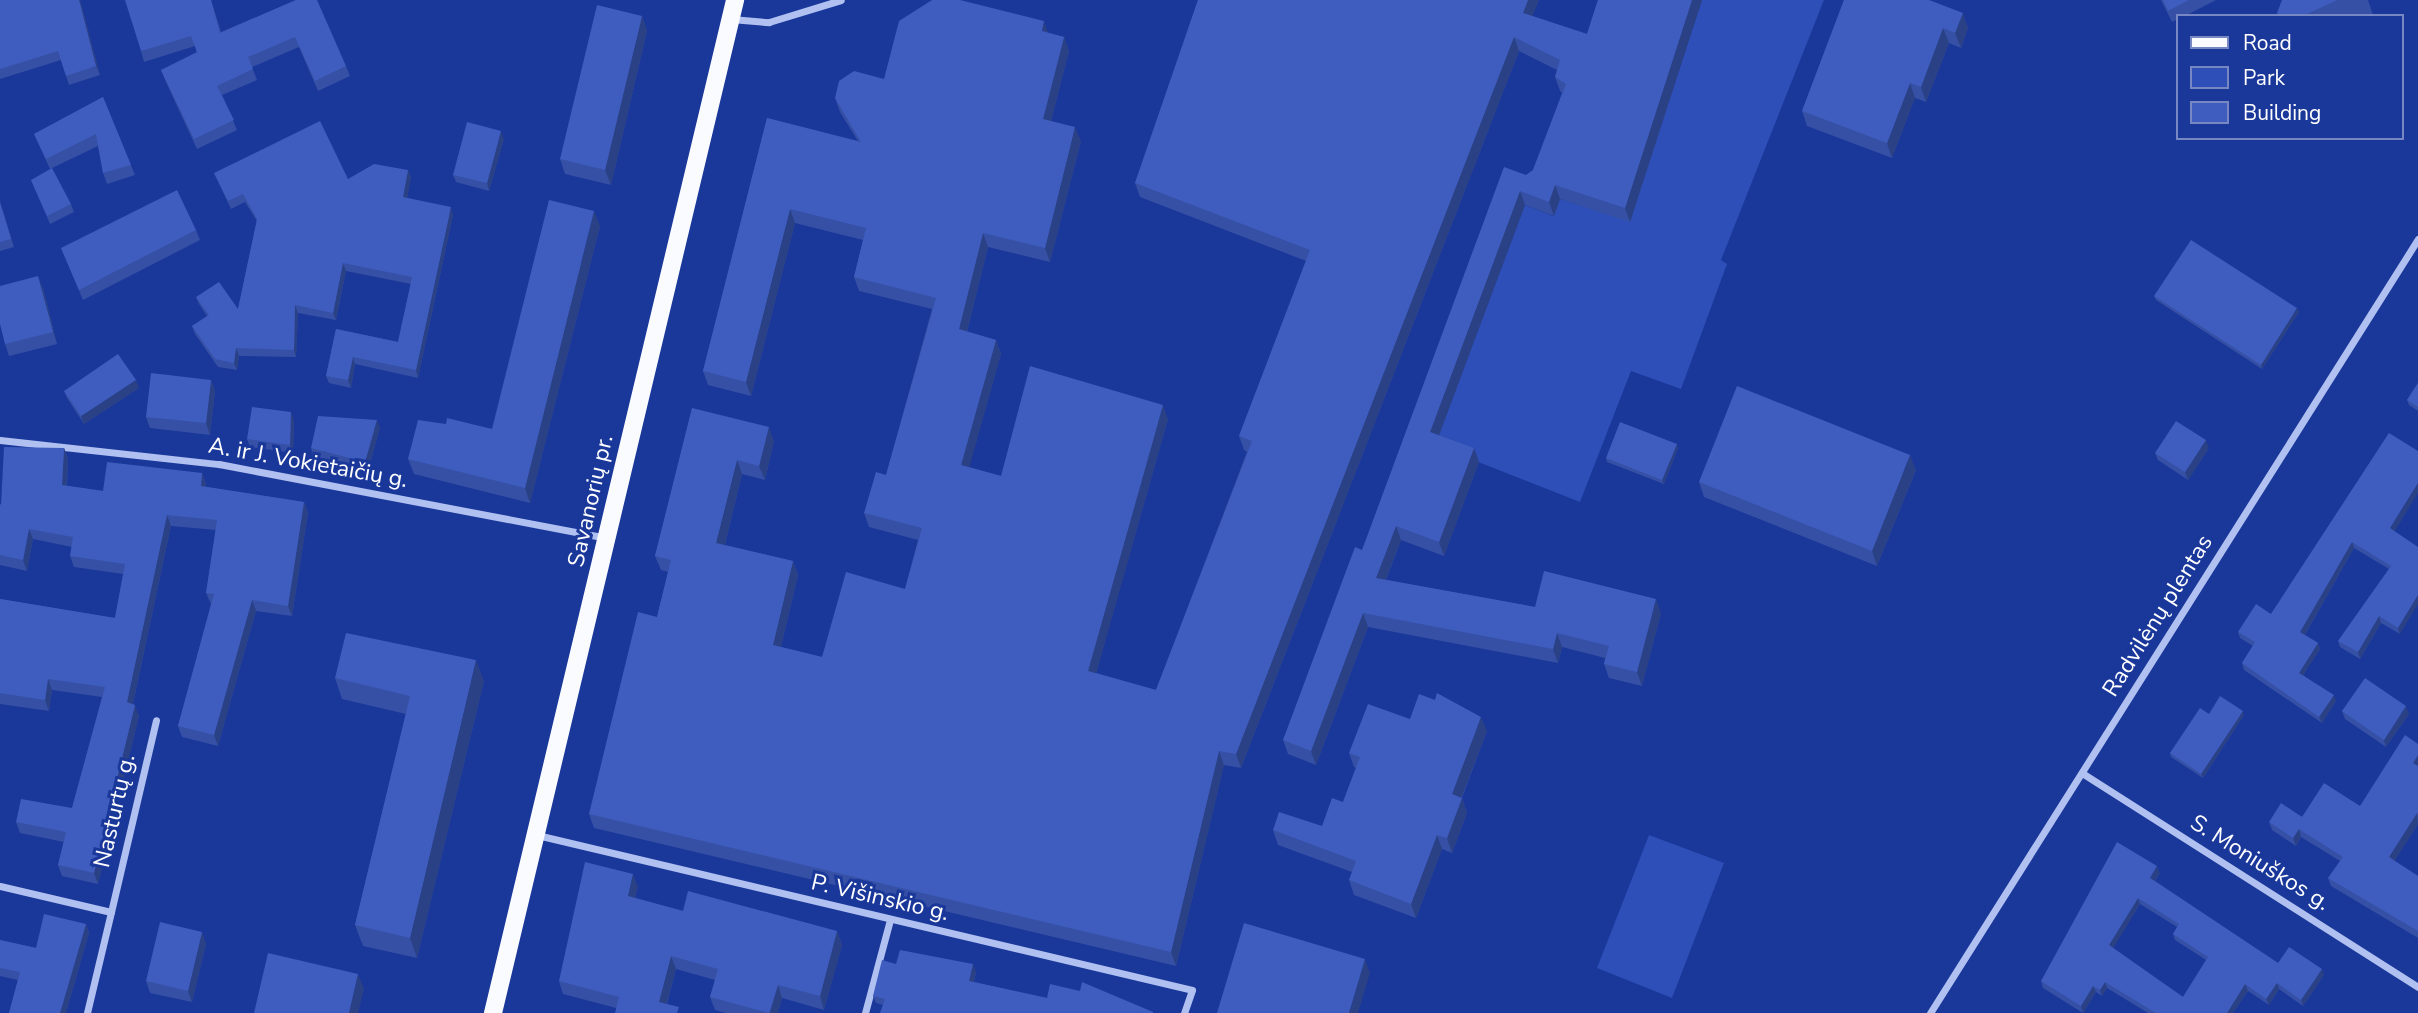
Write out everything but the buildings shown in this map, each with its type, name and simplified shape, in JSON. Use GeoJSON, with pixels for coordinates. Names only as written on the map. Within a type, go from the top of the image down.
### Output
{"type":"FeatureCollection","features":[{"type":"Feature","properties":{"kind":"main road","name":"Savanorių pr."},"geometry":{"type":"LineString","coordinates":[[493,1013],[735,0]]}},
{"type":"Feature","properties":{"kind":"street"},"geometry":{"type":"LineString","coordinates":[[730,19],[769,22],[841,0]]}},
{"type":"Feature","properties":{"kind":"street","name":"Radvilėnų plentas"},"geometry":{"type":"LineString","coordinates":[[1930,1013],[2418,239]]}},
{"type":"Feature","properties":{"kind":"street","name":"A. ir J. Vokietaičių g."},"geometry":{"type":"LineString","coordinates":[[0,440],[219,464],[607,538]]}},
{"type":"Feature","properties":{"kind":"street","name":"Nasturtų g."},"geometry":{"type":"LineString","coordinates":[[87,1013],[156,720]]}},
{"type":"Feature","properties":{"kind":"street","name":"S. Moniuškos g."},"geometry":{"type":"LineString","coordinates":[[2082,773],[2418,986]]}},
{"type":"Feature","properties":{"kind":"street","name":"P. Višinskio g."},"geometry":{"type":"LineString","coordinates":[[537,835],[1192,990],[1184,1013]]}},
{"type":"Feature","properties":{"kind":"street"},"geometry":{"type":"LineString","coordinates":[[0,886],[111,912]]}},
{"type":"Feature","properties":{"kind":"street"},"geometry":{"type":"LineString","coordinates":[[865,1013],[890,920]]}},
{"type":"Feature","properties":{"kind":"green space"},"geometry":{"type":"Polygon","coordinates":[[[1702,0],[1824,0],[1721,260],[1727,264],[1681,389],[1631,371],[1580,502],[1435,445],[1525,205],[1553,216],[1560,199],[1630,221],[1702,0]]]}},
{"type":"Feature","properties":{"kind":"green space"},"geometry":{"type":"Polygon","coordinates":[[[1649,835],[1724,863],[1672,998],[1597,968],[1649,835]]]}}]}
